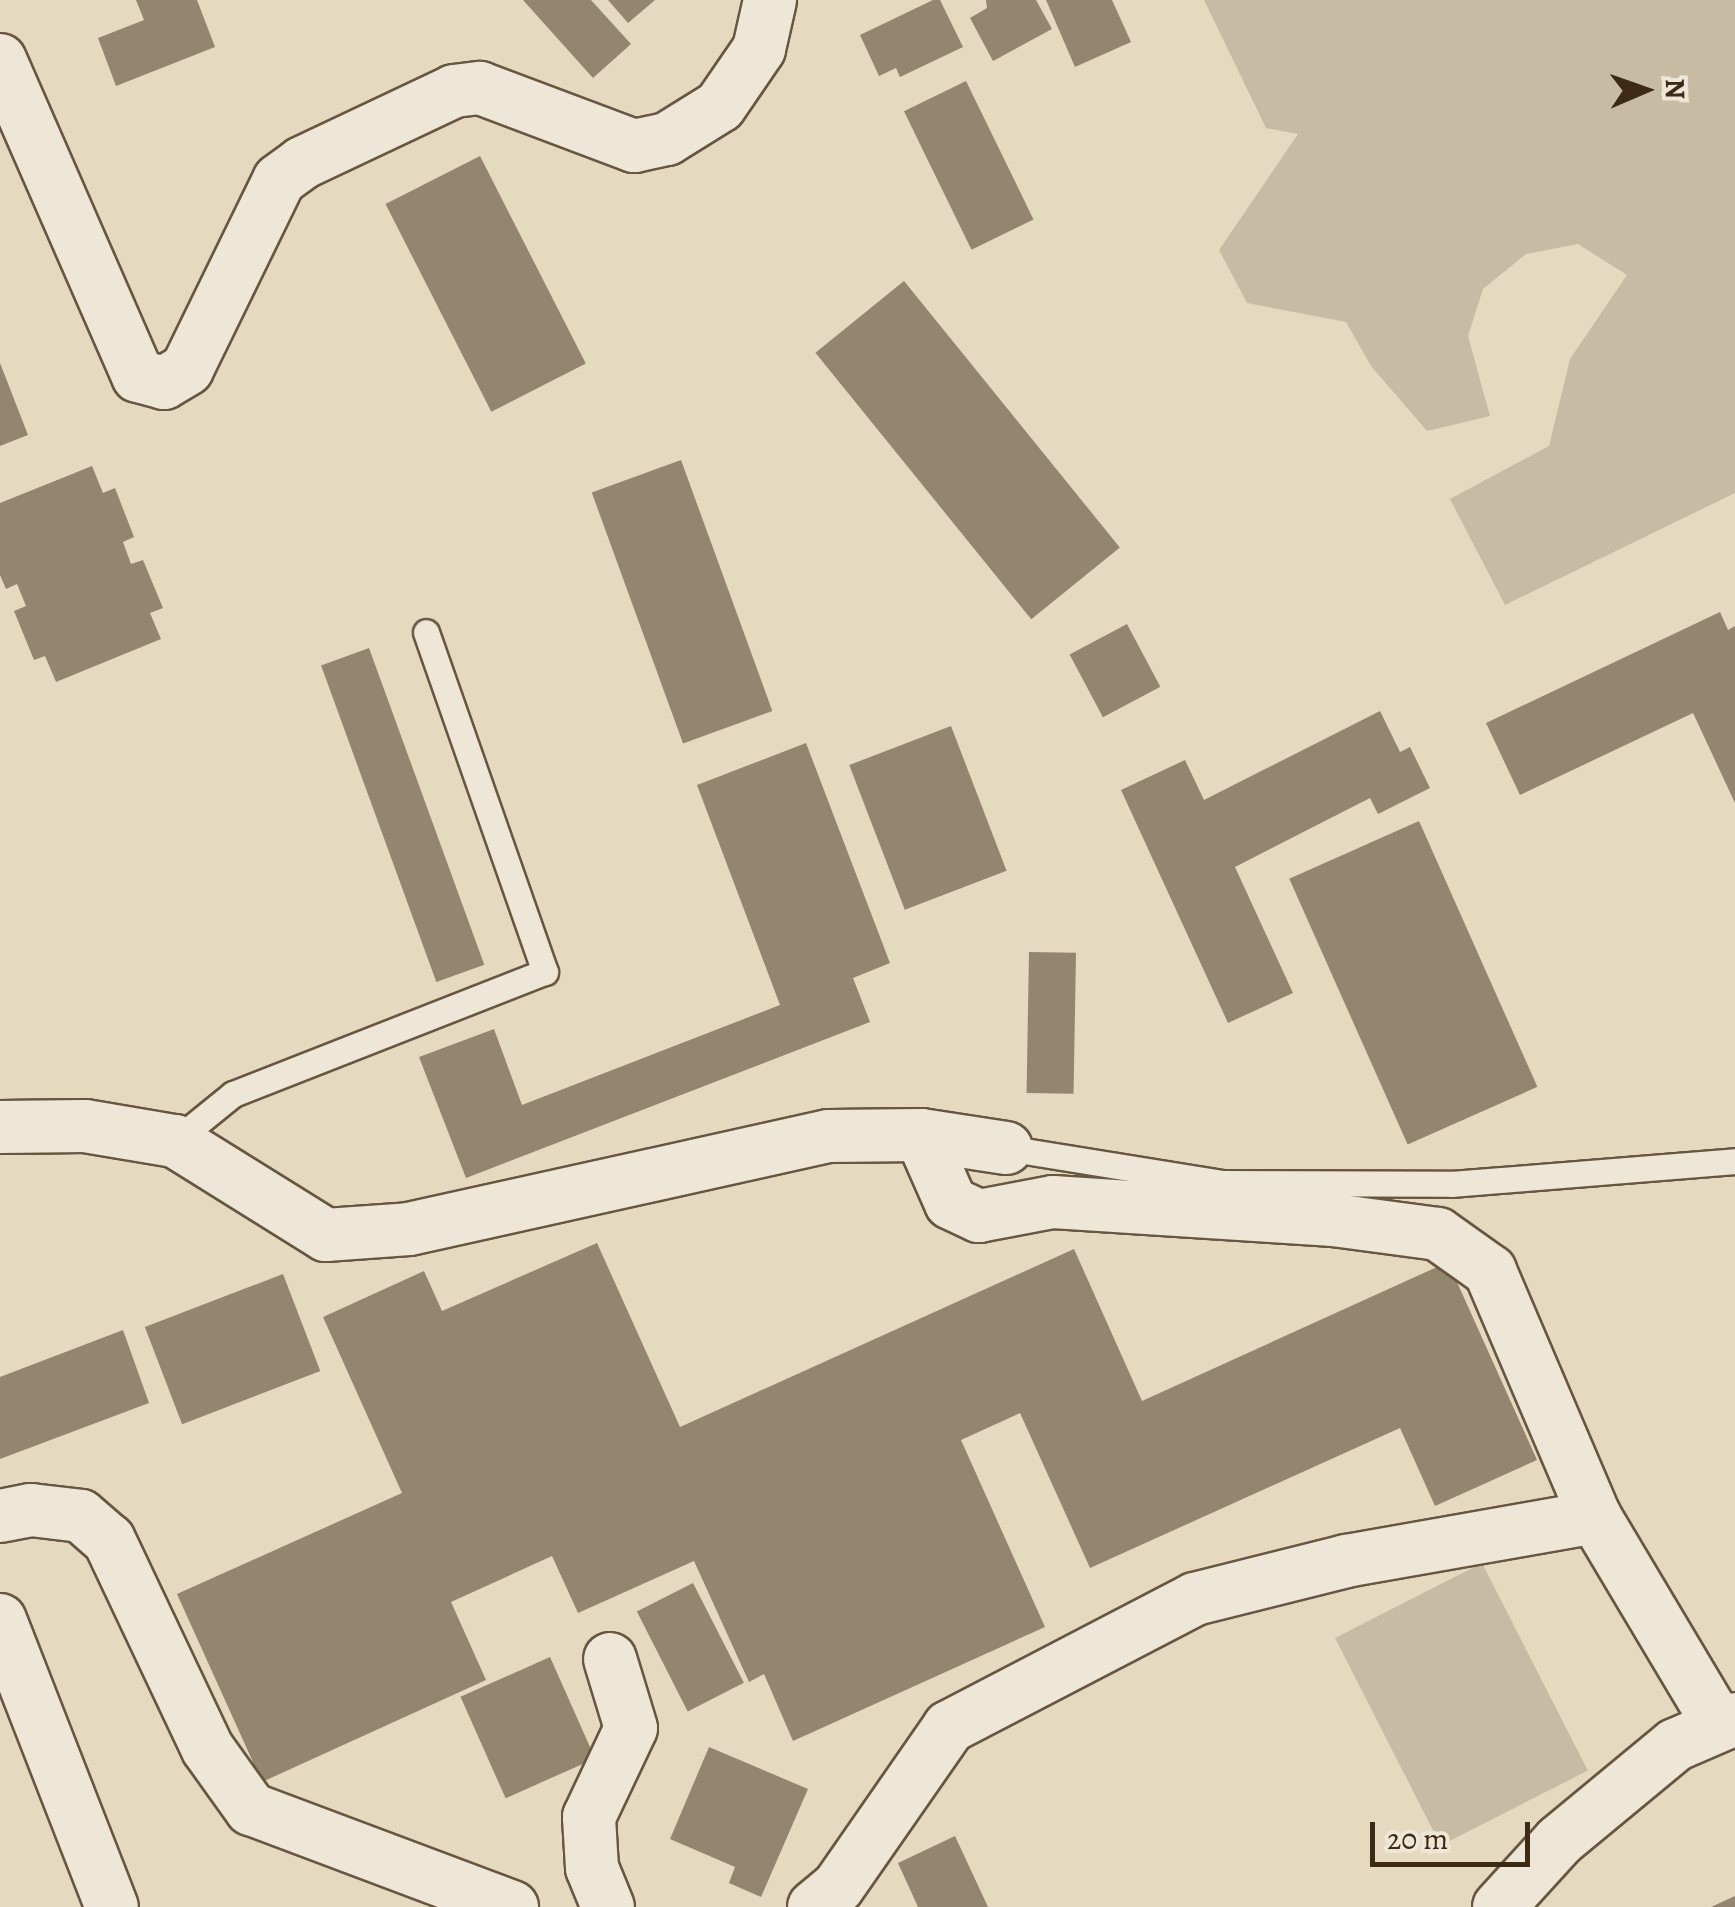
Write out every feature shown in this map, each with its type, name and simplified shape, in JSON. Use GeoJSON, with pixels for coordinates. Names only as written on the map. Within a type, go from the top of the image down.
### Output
{"type":"FeatureCollection","features":[{"type":"Feature","properties":{"kind":"street"},"geometry":{"type":"LineString","coordinates":[[0,60],[138,376],[164,383],[187,369],[279,180],[302,163],[454,90],[480,88],[634,146],[667,139],[720,106],[759,48],[770,0]]}},
{"type":"Feature","properties":{"kind":"street"},"geometry":{"type":"LineString","coordinates":[[0,1127],[85,1126],[175,1141],[326,1235],[410,1229],[830,1136],[920,1135],[1006,1148]]}},
{"type":"Feature","properties":{"kind":"street"},"geometry":{"type":"LineString","coordinates":[[920,1135],[951,1203],[979,1216],[1053,1202],[1332,1220],[1438,1234],[1490,1272],[1595,1517],[1727,1721],[1675,1746],[1559,1841],[1499,1907]]}},
{"type":"Feature","properties":{"kind":"street"},"geometry":{"type":"LineString","coordinates":[[0,1516],[31,1510],[81,1516],[110,1540],[208,1748],[251,1809],[432,1893],[512,1907]]}},
{"type":"Feature","properties":{"kind":"street"},"geometry":{"type":"LineString","coordinates":[[814,1907],[838,1887],[949,1727],[1195,1599],[1346,1560],[1595,1517]]}},
{"type":"Feature","properties":{"kind":"street"},"geometry":{"type":"LineString","coordinates":[[0,1620],[112,1907]]}},
{"type":"Feature","properties":{"kind":"street"},"geometry":{"type":"LineString","coordinates":[[608,1907],[592,1868],[589,1818],[631,1728],[610,1659]]}},
{"type":"Feature","properties":{"kind":"lane"},"geometry":{"type":"LineString","coordinates":[[175,1141],[233,1094],[545,972],[426,632]]}},
{"type":"Feature","properties":{"kind":"lane"},"geometry":{"type":"LineString","coordinates":[[1006,1148],[1222,1183],[1451,1184],[1735,1161]]}},
{"type":"Feature","properties":{"kind":"shaded area"},"geometry":{"type":"Polygon","coordinates":[[[1204,0],[1735,0],[1735,493],[1505,605],[1450,499],[1549,446],[1570,359],[1627,275],[1578,244],[1526,254],[1483,289],[1468,336],[1490,416],[1427,431],[1371,366],[1346,322],[1247,303],[1219,250],[1298,134],[1266,128],[1204,0]]]}},
{"type":"Feature","properties":{"kind":"shaded area"},"geometry":{"type":"Polygon","coordinates":[[[1482,1563],[1588,1771],[1441,1846],[1335,1638],[1482,1563]]]}},
{"type":"Feature","properties":{"kind":"building"},"geometry":{"type":"Polygon","coordinates":[[[136,0],[197,0],[215,47],[116,86],[98,38],[144,20],[136,0]]]}},
{"type":"Feature","properties":{"kind":"building"},"geometry":{"type":"Polygon","coordinates":[[[523,0],[591,0],[631,44],[593,78],[523,0]]]}},
{"type":"Feature","properties":{"kind":"building"},"geometry":{"type":"Polygon","coordinates":[[[608,0],[655,0],[628,23],[608,0]]]}},
{"type":"Feature","properties":{"kind":"building"},"geometry":{"type":"Polygon","coordinates":[[[940,0],[963,47],[900,77],[896,68],[879,76],[860,35],[940,0]]]}},
{"type":"Feature","properties":{"kind":"building"},"geometry":{"type":"Polygon","coordinates":[[[986,0],[1036,0],[1052,29],[993,61],[970,18],[987,8],[986,0]]]}},
{"type":"Feature","properties":{"kind":"building"},"geometry":{"type":"Polygon","coordinates":[[[1046,0],[1112,0],[1131,42],[1075,67],[1046,0]]]}},
{"type":"Feature","properties":{"kind":"building"},"geometry":{"type":"Polygon","coordinates":[[[966,81],[1034,219],[971,250],[904,111],[966,81]]]}},
{"type":"Feature","properties":{"kind":"building"},"geometry":{"type":"Polygon","coordinates":[[[480,156],[586,364],[491,412],[386,204],[480,156]]]}},
{"type":"Feature","properties":{"kind":"building"},"geometry":{"type":"Polygon","coordinates":[[[904,281],[1120,548],[1031,619],[815,353],[904,281]]]}},
{"type":"Feature","properties":{"kind":"building"},"geometry":{"type":"Polygon","coordinates":[[[0,363],[28,435],[0,446],[0,363]]]}},
{"type":"Feature","properties":{"kind":"building"},"geometry":{"type":"Polygon","coordinates":[[[681,460],[772,711],[683,743],[592,492],[681,460]]]}},
{"type":"Feature","properties":{"kind":"building"},"geometry":{"type":"Polygon","coordinates":[[[92,466],[103,493],[115,488],[134,537],[123,542],[131,564],[143,560],[163,608],[150,613],[161,639],[56,682],[45,656],[34,660],[14,611],[26,606],[17,584],[6,589],[0,575],[0,503],[92,466]]]}},
{"type":"Feature","properties":{"kind":"building"},"geometry":{"type":"Polygon","coordinates":[[[1720,612],[1728,630],[1735,626],[1735,803],[1693,713],[1520,795],[1486,723],[1720,612]]]}},
{"type":"Feature","properties":{"kind":"building"},"geometry":{"type":"Polygon","coordinates":[[[1127,624],[1160,687],[1103,717],[1070,655],[1127,624]]]}},
{"type":"Feature","properties":{"kind":"building"},"geometry":{"type":"Polygon","coordinates":[[[369,648],[484,965],[436,982],[321,665],[369,648]]]}},
{"type":"Feature","properties":{"kind":"building"},"geometry":{"type":"Polygon","coordinates":[[[1380,711],[1400,752],[1410,747],[1430,788],[1378,814],[1370,798],[1235,867],[1293,993],[1228,1023],[1121,790],[1185,760],[1204,800],[1380,711]]]}},
{"type":"Feature","properties":{"kind":"building"},"geometry":{"type":"Polygon","coordinates":[[[951,726],[1007,871],[905,910],[849,765],[951,726]]]}},
{"type":"Feature","properties":{"kind":"building"},"geometry":{"type":"Polygon","coordinates":[[[806,743],[890,963],[853,978],[870,1022],[466,1178],[419,1057],[494,1029],[522,1105],[780,1005],[697,785],[806,743]]]}},
{"type":"Feature","properties":{"kind":"building"},"geometry":{"type":"Polygon","coordinates":[[[1419,821],[1537,1087],[1408,1145],[1289,879],[1419,821]]]}},
{"type":"Feature","properties":{"kind":"building"},"geometry":{"type":"Polygon","coordinates":[[[1029,952],[1076,953],[1074,1094],[1027,1093],[1029,952]]]}},
{"type":"Feature","properties":{"kind":"building"},"geometry":{"type":"Polygon","coordinates":[[[597,1243],[680,1427],[1074,1249],[1142,1401],[1448,1262],[1537,1460],[1435,1506],[1400,1428],[1090,1568],[1020,1413],[961,1440],[1045,1627],[793,1741],[764,1674],[749,1682],[694,1561],[578,1613],[552,1556],[451,1602],[486,1680],[262,1782],[177,1594],[402,1493],[323,1317],[424,1271],[442,1311],[597,1243]]]}},
{"type":"Feature","properties":{"kind":"building"},"geometry":{"type":"Polygon","coordinates":[[[283,1274],[320,1371],[182,1424],[145,1327],[283,1274]]]}},
{"type":"Feature","properties":{"kind":"building"},"geometry":{"type":"Polygon","coordinates":[[[123,1330],[149,1403],[0,1459],[0,1377],[123,1330]]]}},
{"type":"Feature","properties":{"kind":"building"},"geometry":{"type":"Polygon","coordinates":[[[693,1583],[744,1683],[688,1711],[637,1612],[693,1583]]]}},
{"type":"Feature","properties":{"kind":"building"},"geometry":{"type":"Polygon","coordinates":[[[550,1657],[595,1758],[506,1798],[460,1697],[550,1657]]]}},
{"type":"Feature","properties":{"kind":"building"},"geometry":{"type":"Polygon","coordinates":[[[709,1747],[808,1789],[761,1897],[729,1883],[735,1867],[670,1839],[709,1747]]]}},
{"type":"Feature","properties":{"kind":"building"},"geometry":{"type":"Polygon","coordinates":[[[955,1836],[988,1907],[918,1907],[898,1863],[955,1836]]]}},
{"type":"Feature","properties":{"kind":"building"},"geometry":{"type":"Polygon","coordinates":[[[1735,1896],[1735,1907],[1711,1907],[1735,1896]]]}}]}
